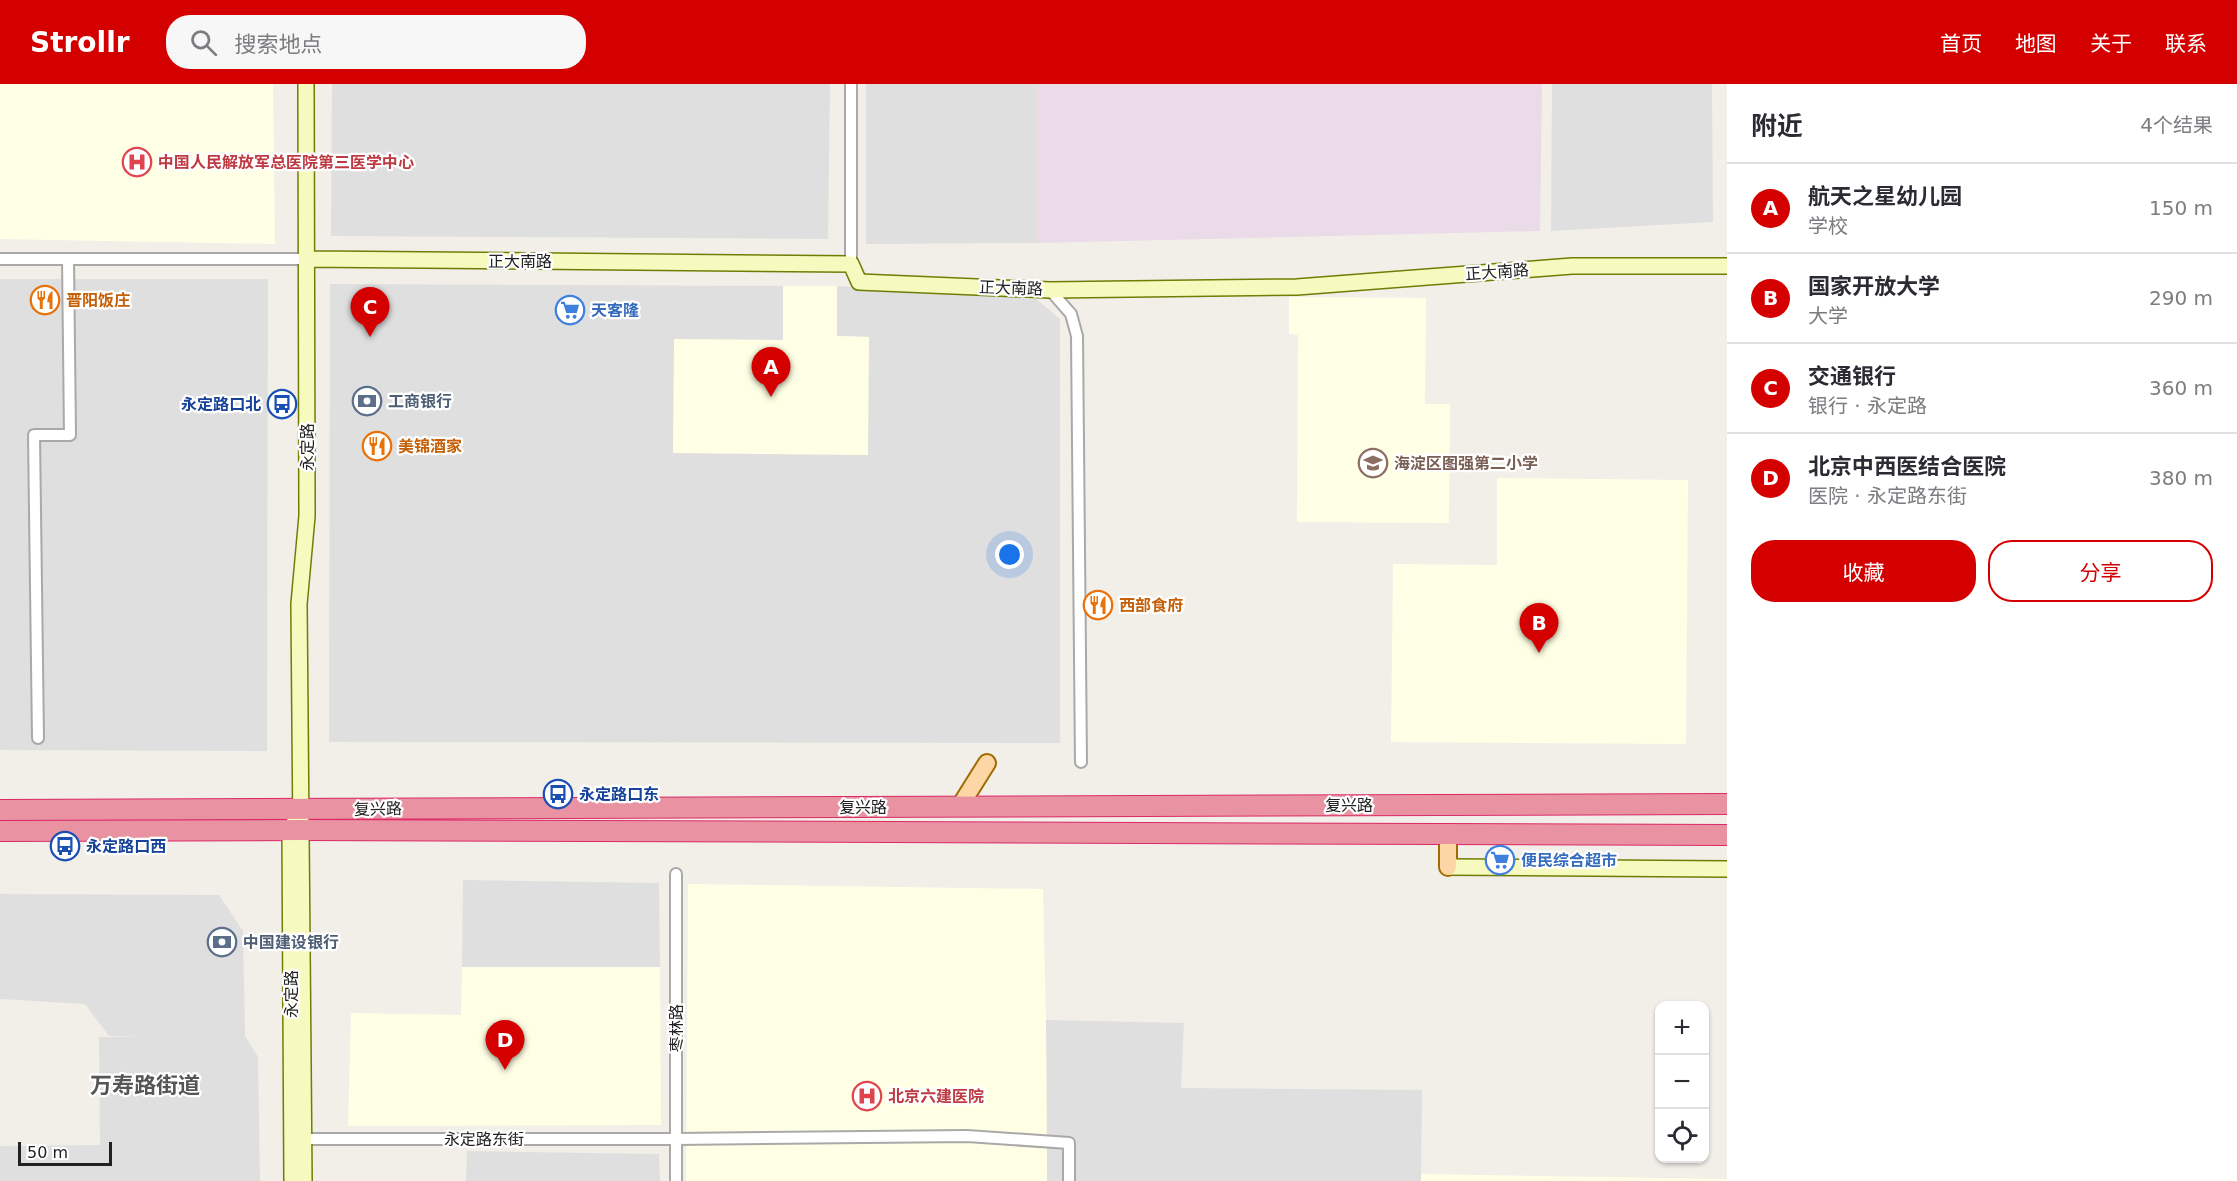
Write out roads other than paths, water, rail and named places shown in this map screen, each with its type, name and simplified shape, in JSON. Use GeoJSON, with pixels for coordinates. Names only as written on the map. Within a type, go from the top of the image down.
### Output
{"type":"FeatureCollection","features":[{"type":"Feature","properties":{"kind":"highway","name":"复兴路"},"geometry":{"type":"LineString","coordinates":[[0,810],[1727,804]]}},
{"type":"Feature","properties":{"kind":"highway","name":"复兴路"},"geometry":{"type":"LineString","coordinates":[[0,831],[1727,835]]}},
{"type":"Feature","properties":{"kind":"main road"},"geometry":{"type":"LineString","coordinates":[[960,806],[987,763]]}},
{"type":"Feature","properties":{"kind":"main road"},"geometry":{"type":"LineString","coordinates":[[1448,834],[1448,867]]}},
{"type":"Feature","properties":{"kind":"street","name":"永定路"},"geometry":{"type":"LineString","coordinates":[[302,810],[299,604],[307,516],[306,84]]}},
{"type":"Feature","properties":{"kind":"street"},"geometry":{"type":"LineString","coordinates":[[851,84],[851,264]]}},
{"type":"Feature","properties":{"kind":"street"},"geometry":{"type":"LineString","coordinates":[[0,259],[308,259]]}},
{"type":"Feature","properties":{"kind":"street"},"geometry":{"type":"LineString","coordinates":[[38,738],[34,435],[70,435],[68,259]]}},
{"type":"Feature","properties":{"kind":"street","name":"正大南路"},"geometry":{"type":"LineString","coordinates":[[308,259],[851,264],[859,282],[1050,290],[1297,287],[1572,266],[1727,266]]}},
{"type":"Feature","properties":{"kind":"street"},"geometry":{"type":"LineString","coordinates":[[1050,290],[1071,314],[1077,336],[1081,762]]}},
{"type":"Feature","properties":{"kind":"street"},"geometry":{"type":"LineString","coordinates":[[296,830],[302,810]]}},
{"type":"Feature","properties":{"kind":"street","name":"永定路"},"geometry":{"type":"LineString","coordinates":[[296,830],[298,1139],[304,1181]]}},
{"type":"Feature","properties":{"kind":"street"},"geometry":{"type":"LineString","coordinates":[[1448,867],[1727,869]]}},
{"type":"Feature","properties":{"kind":"street","name":"枣林路"},"geometry":{"type":"LineString","coordinates":[[675,874],[676,1181]]}},
{"type":"Feature","properties":{"kind":"street","name":"永定路东街"},"geometry":{"type":"LineString","coordinates":[[298,1139],[967,1136],[1069,1143],[1069,1181]]}},
{"type":"Feature","properties":{"kind":"street","name":"永定路"},"geometry":{"type":"LineString","coordinates":[[292,1181],[298,1139]]}},
{"type":"Feature","properties":{"kind":"place","name":"中国人民解放军总医院第三医学中心"},"geometry":{"type":"Point","coordinates":[137,162]}},
{"type":"Feature","properties":{"kind":"place","name":"晋阳饭庄"},"geometry":{"type":"Point","coordinates":[45,300]}},
{"type":"Feature","properties":{"kind":"place","name":"天客隆"},"geometry":{"type":"Point","coordinates":[570,310]}},
{"type":"Feature","properties":{"kind":"place","name":"交通银行"},"geometry":{"type":"Point","coordinates":[370,337]}},
{"type":"Feature","properties":{"kind":"place","name":"航天之星幼儿园"},"geometry":{"type":"Point","coordinates":[771,397]}},
{"type":"Feature","properties":{"kind":"place","name":"工商银行"},"geometry":{"type":"Point","coordinates":[367,401]}},
{"type":"Feature","properties":{"kind":"place","name":"永定路口北"},"geometry":{"type":"Point","coordinates":[282,404]}},
{"type":"Feature","properties":{"kind":"place","name":"美锦酒家"},"geometry":{"type":"Point","coordinates":[377,446]}},
{"type":"Feature","properties":{"kind":"place","name":"海淀区图强第二小学"},"geometry":{"type":"Point","coordinates":[1373,463]}},
{"type":"Feature","properties":{"kind":"place","name":"西部食府"},"geometry":{"type":"Point","coordinates":[1098,605]}},
{"type":"Feature","properties":{"kind":"place","name":"国家开放大学"},"geometry":{"type":"Point","coordinates":[1539,653]}},
{"type":"Feature","properties":{"kind":"place","name":"永定路口东"},"geometry":{"type":"Point","coordinates":[558,794]}},
{"type":"Feature","properties":{"kind":"place","name":"永定路口西"},"geometry":{"type":"Point","coordinates":[65,846]}},
{"type":"Feature","properties":{"kind":"place","name":"便民综合超市"},"geometry":{"type":"Point","coordinates":[1500,860]}},
{"type":"Feature","properties":{"kind":"place","name":"中国建设银行"},"geometry":{"type":"Point","coordinates":[222,942]}},
{"type":"Feature","properties":{"kind":"place","name":"北京中西医结合医院"},"geometry":{"type":"Point","coordinates":[505,1070]}},
{"type":"Feature","properties":{"kind":"place","name":"北京六建医院"},"geometry":{"type":"Point","coordinates":[867,1096]}},
{"type":"Feature","properties":{"kind":"district","name":"万寿路街道"},"geometry":{"type":"Point","coordinates":[145,1085]}}]}
